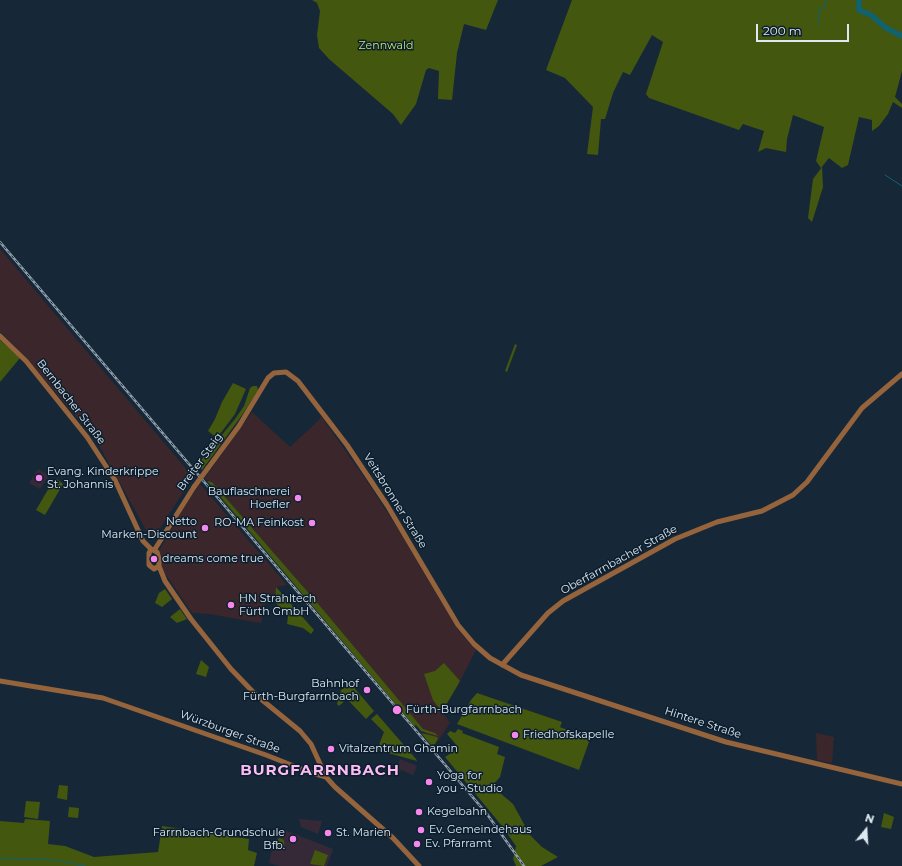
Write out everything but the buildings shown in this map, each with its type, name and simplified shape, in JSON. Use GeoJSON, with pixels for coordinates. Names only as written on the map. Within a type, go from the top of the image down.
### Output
{"type":"FeatureCollection","features":[{"type":"Feature","properties":{"kind":"street","name":"Bernbacher Straße"},"geometry":{"type":"LineString","coordinates":[[0,336],[26,361],[87,436],[115,480],[143,541],[153,551]]}},
{"type":"Feature","properties":{"kind":"street","name":"Veitsbronner Straße"},"geometry":{"type":"LineString","coordinates":[[262,387],[271,375],[278,372],[286,372],[298,381],[348,445],[372,481],[458,625],[482,652],[502,665]]}},
{"type":"Feature","properties":{"kind":"street","name":"Oberfarrnbacher Straße"},"geometry":{"type":"LineString","coordinates":[[502,665],[548,613],[563,601],[675,539],[717,522],[762,511],[794,495],[807,482],[862,408],[902,374]]}},
{"type":"Feature","properties":{"kind":"street","name":"Breiter Steig"},"geometry":{"type":"LineString","coordinates":[[153,551],[163,538],[194,487],[239,426],[262,387]]}},
{"type":"Feature","properties":{"kind":"street"},"geometry":{"type":"LineString","coordinates":[[153,551],[149,565],[151,568],[157,568]]}},
{"type":"Feature","properties":{"kind":"street"},"geometry":{"type":"LineString","coordinates":[[153,551],[157,568],[209,643],[256,695],[300,731],[311,744],[326,776],[335,787],[393,838],[419,866]]}},
{"type":"Feature","properties":{"kind":"street","name":"Hintere Straße"},"geometry":{"type":"LineString","coordinates":[[502,665],[520,675],[726,742],[902,784]]}},
{"type":"Feature","properties":{"kind":"street","name":"Würzburger Straße"},"geometry":{"type":"LineString","coordinates":[[0,681],[103,698],[266,754],[309,772],[326,776]]}},
{"type":"Feature","properties":{"kind":"shaded area"},"geometry":{"type":"Polygon","coordinates":[[[0,249],[193,477],[155,536],[150,537],[96,440],[24,355],[0,332],[0,249]]]}},
{"type":"Feature","properties":{"kind":"shaded area"},"geometry":{"type":"Polygon","coordinates":[[[252,412],[290,447],[319,420],[321,416],[402,535],[456,627],[476,650],[457,687],[442,711],[450,723],[438,741],[430,739],[320,606],[212,482],[204,479],[252,412]]]}},
{"type":"Feature","properties":{"kind":"shaded area","name":"Evang. Kinderkrippe St. Johannis"},"geometry":{"type":"Polygon","coordinates":[[[38,469],[47,474],[49,472],[50,474],[40,489],[29,483],[38,469]]]}},
{"type":"Feature","properties":{"kind":"shaded area"},"geometry":{"type":"Polygon","coordinates":[[[200,484],[287,585],[276,587],[275,602],[266,601],[261,623],[209,614],[192,613],[160,566],[159,551],[184,507],[200,484]]]}},
{"type":"Feature","properties":{"kind":"shaded area"},"geometry":{"type":"Polygon","coordinates":[[[816,733],[834,737],[832,763],[817,760],[816,733]]]}},
{"type":"Feature","properties":{"kind":"shaded area"},"geometry":{"type":"Polygon","coordinates":[[[400,759],[417,766],[413,775],[401,770],[400,772],[396,771],[400,759]]]}},
{"type":"Feature","properties":{"kind":"shaded area"},"geometry":{"type":"Polygon","coordinates":[[[299,819],[322,821],[318,834],[301,827],[299,819]]]}},
{"type":"Feature","properties":{"kind":"shaded area","name":"Farrnbach-Grundschule Bfb."},"geometry":{"type":"Polygon","coordinates":[[[282,829],[333,849],[327,866],[281,866],[269,863],[271,853],[282,829]]]}},
{"type":"Feature","properties":{"kind":"green space","name":"Zennwald"},"geometry":{"type":"Polygon","coordinates":[[[312,0],[498,0],[486,30],[464,24],[457,53],[452,100],[438,99],[439,71],[429,68],[426,70],[416,104],[401,125],[393,114],[329,59],[319,48],[317,35],[320,11],[317,3],[312,0]]]}},
{"type":"Feature","properties":{"kind":"green space"},"geometry":{"type":"Polygon","coordinates":[[[572,0],[902,0],[902,71],[895,97],[902,104],[902,108],[893,102],[888,114],[879,126],[872,131],[872,120],[859,117],[848,165],[842,168],[829,158],[821,168],[816,161],[824,127],[793,115],[787,139],[786,152],[766,148],[758,152],[764,131],[743,124],[739,130],[649,98],[646,94],[663,42],[652,35],[630,75],[623,72],[613,93],[605,119],[601,119],[598,155],[587,154],[593,107],[565,78],[546,70],[572,0]]]}},
{"type":"Feature","properties":{"kind":"green space"},"geometry":{"type":"Polygon","coordinates":[[[822,167],[823,187],[812,222],[808,218],[813,179],[822,167]]]}},
{"type":"Feature","properties":{"kind":"green space"},"geometry":{"type":"Polygon","coordinates":[[[0,340],[20,358],[0,382],[0,340]]]}},
{"type":"Feature","properties":{"kind":"green space"},"geometry":{"type":"Polygon","coordinates":[[[515,344],[517,345],[507,372],[505,371],[515,344]]]}},
{"type":"Feature","properties":{"kind":"green space"},"geometry":{"type":"Polygon","coordinates":[[[233,383],[246,389],[235,414],[217,438],[208,431],[233,383]]]}},
{"type":"Feature","properties":{"kind":"green space"},"geometry":{"type":"Polygon","coordinates":[[[257,386],[258,390],[245,411],[202,470],[198,464],[235,419],[244,406],[250,388],[257,386]]]}},
{"type":"Feature","properties":{"kind":"green space"},"geometry":{"type":"Polygon","coordinates":[[[57,479],[63,484],[45,515],[36,510],[53,481],[57,479]]]}},
{"type":"Feature","properties":{"kind":"green space"},"geometry":{"type":"Polygon","coordinates":[[[207,481],[212,482],[320,606],[423,729],[435,733],[438,736],[421,731],[416,725],[414,726],[207,481]]]}},
{"type":"Feature","properties":{"kind":"green space"},"geometry":{"type":"Polygon","coordinates":[[[276,587],[314,630],[311,634],[303,628],[287,624],[288,617],[275,602],[276,587]]]}},
{"type":"Feature","properties":{"kind":"green space"},"geometry":{"type":"Polygon","coordinates":[[[165,589],[172,599],[162,607],[155,603],[159,593],[165,589]]]}},
{"type":"Feature","properties":{"kind":"green space"},"geometry":{"type":"Polygon","coordinates":[[[180,609],[187,619],[177,623],[170,617],[180,609]]]}},
{"type":"Feature","properties":{"kind":"green space"},"geometry":{"type":"Polygon","coordinates":[[[201,660],[209,667],[206,677],[196,674],[201,660]]]}},
{"type":"Feature","properties":{"kind":"green space"},"geometry":{"type":"Polygon","coordinates":[[[444,663],[460,681],[442,712],[433,700],[424,674],[435,671],[444,663]]]}},
{"type":"Feature","properties":{"kind":"green space"},"geometry":{"type":"Polygon","coordinates":[[[351,684],[374,711],[366,719],[347,699],[339,706],[337,704],[341,690],[351,684]]]}},
{"type":"Feature","properties":{"kind":"green space"},"geometry":{"type":"Polygon","coordinates":[[[477,693],[562,722],[560,727],[590,739],[579,770],[457,724],[471,700],[477,693]]]}},
{"type":"Feature","properties":{"kind":"green space"},"geometry":{"type":"Polygon","coordinates":[[[377,714],[417,761],[377,750],[384,732],[371,719],[377,714]]]}},
{"type":"Feature","properties":{"kind":"green space"},"geometry":{"type":"Polygon","coordinates":[[[458,729],[463,731],[462,733],[499,747],[497,754],[505,757],[500,777],[492,786],[513,804],[530,835],[542,847],[558,857],[541,866],[516,866],[513,859],[516,846],[502,826],[445,757],[459,748],[447,734],[450,731],[455,733],[458,729]]]}},
{"type":"Feature","properties":{"kind":"green space"},"geometry":{"type":"Polygon","coordinates":[[[421,733],[437,737],[438,739],[435,744],[431,745],[421,733]]]}},
{"type":"Feature","properties":{"kind":"green space"},"geometry":{"type":"Polygon","coordinates":[[[59,785],[68,786],[67,800],[57,798],[59,785]]]}},
{"type":"Feature","properties":{"kind":"green space"},"geometry":{"type":"Polygon","coordinates":[[[26,801],[40,802],[38,819],[24,817],[26,801]]]}},
{"type":"Feature","properties":{"kind":"green space"},"geometry":{"type":"Polygon","coordinates":[[[69,807],[79,808],[78,818],[68,817],[69,807]]]}},
{"type":"Feature","properties":{"kind":"green space"},"geometry":{"type":"Polygon","coordinates":[[[884,813],[894,817],[891,829],[881,827],[884,813]]]}},
{"type":"Feature","properties":{"kind":"green space"},"geometry":{"type":"Polygon","coordinates":[[[25,819],[50,821],[48,844],[65,846],[94,857],[158,852],[162,826],[249,839],[248,850],[257,853],[254,866],[0,866],[0,821],[24,823],[25,819]]]}},
{"type":"Feature","properties":{"kind":"green space"},"geometry":{"type":"Polygon","coordinates":[[[278,839],[282,839],[284,843],[282,847],[278,847],[276,845],[276,841],[278,839]]]}},
{"type":"Feature","properties":{"kind":"green space"},"geometry":{"type":"Polygon","coordinates":[[[315,850],[328,855],[324,866],[310,864],[315,850]]]}},
{"type":"Feature","properties":{"kind":"waterway"},"geometry":{"type":"LineString","coordinates":[[818,25],[820,8],[825,7],[824,3],[828,0]]}},
{"type":"Feature","properties":{"kind":"waterway"},"geometry":{"type":"LineString","coordinates":[[859,0],[859,10],[871,15],[886,28],[902,36]]}},
{"type":"Feature","properties":{"kind":"waterway"},"geometry":{"type":"LineString","coordinates":[[885,175],[902,186]]}},
{"type":"Feature","properties":{"kind":"waterway"},"geometry":{"type":"LineString","coordinates":[[0,858],[54,860],[86,866]]}},
{"type":"Feature","properties":{"kind":"railway"},"geometry":{"type":"LineString","coordinates":[[0,242],[487,814],[524,866]]}},
{"type":"Feature","properties":{"kind":"place","name":"Evang. Kinderkrippe St. Johannis"},"geometry":{"type":"Point","coordinates":[39,478]}},
{"type":"Feature","properties":{"kind":"place","name":"Bauflaschnerei Hoefler"},"geometry":{"type":"Point","coordinates":[298,498]}},
{"type":"Feature","properties":{"kind":"place","name":"RO-MA Feinkost"},"geometry":{"type":"Point","coordinates":[312,523]}},
{"type":"Feature","properties":{"kind":"place","name":"Netto Marken-Discount"},"geometry":{"type":"Point","coordinates":[205,528]}},
{"type":"Feature","properties":{"kind":"place","name":"dreams come true"},"geometry":{"type":"Point","coordinates":[154,559]}},
{"type":"Feature","properties":{"kind":"place","name":"HN Strahltech Fürth GmbH"},"geometry":{"type":"Point","coordinates":[231,605]}},
{"type":"Feature","properties":{"kind":"place","name":"Bahnhof Fürth-Burgfarrnbach"},"geometry":{"type":"Point","coordinates":[367,690]}},
{"type":"Feature","properties":{"kind":"place","name":"Fürth-Burgfarrnbach"},"geometry":{"type":"Point","coordinates":[397,710]}},
{"type":"Feature","properties":{"kind":"place","name":"Friedhofskapelle"},"geometry":{"type":"Point","coordinates":[515,735]}},
{"type":"Feature","properties":{"kind":"place","name":"Vitalzentrum Ghamin"},"geometry":{"type":"Point","coordinates":[331,749]}},
{"type":"Feature","properties":{"kind":"place","name":"Yoga for you - Studio"},"geometry":{"type":"Point","coordinates":[429,782]}},
{"type":"Feature","properties":{"kind":"place","name":"Kegelbahn"},"geometry":{"type":"Point","coordinates":[419,812]}},
{"type":"Feature","properties":{"kind":"place","name":"Ev. Gemeindehaus"},"geometry":{"type":"Point","coordinates":[421,830]}},
{"type":"Feature","properties":{"kind":"place","name":"St. Marien"},"geometry":{"type":"Point","coordinates":[328,833]}},
{"type":"Feature","properties":{"kind":"place","name":"Farrnbach-Grundschule Bfb."},"geometry":{"type":"Point","coordinates":[293,839]}},
{"type":"Feature","properties":{"kind":"place","name":"Ev. Pfarramt"},"geometry":{"type":"Point","coordinates":[417,844]}},
{"type":"Feature","properties":{"kind":"district","name":"BURGFARRNBACH"},"geometry":{"type":"Point","coordinates":[320,771]}}]}
